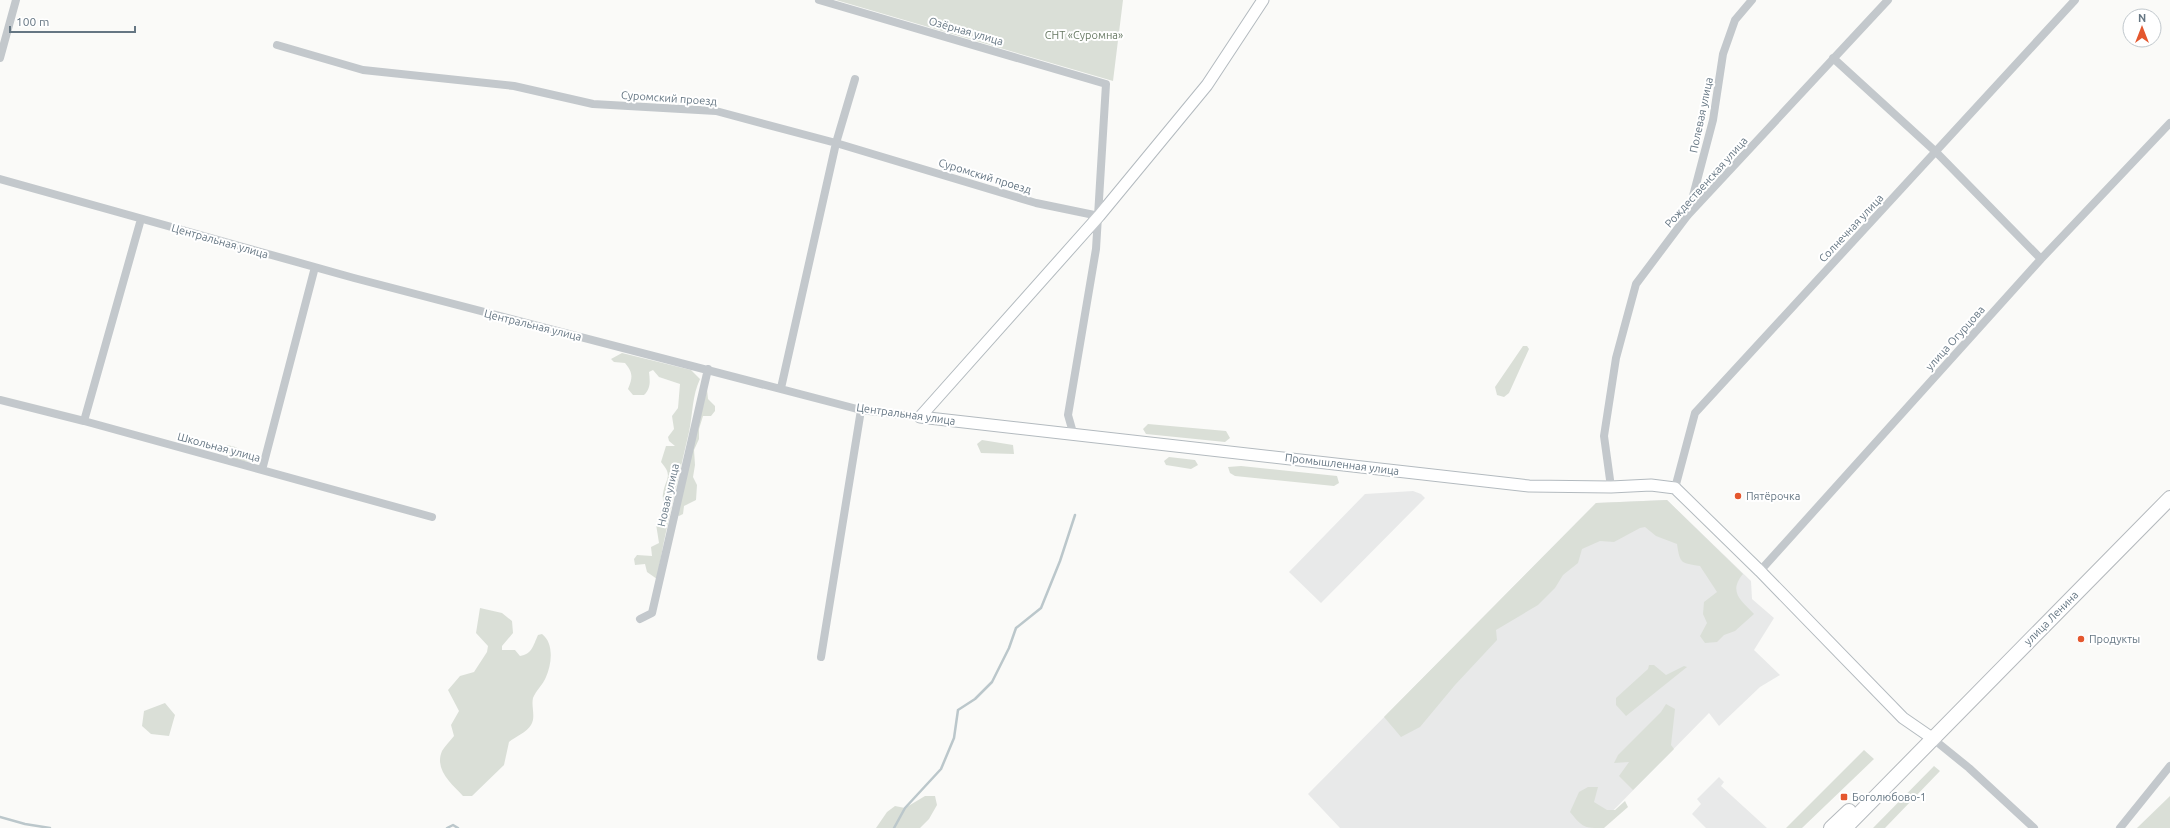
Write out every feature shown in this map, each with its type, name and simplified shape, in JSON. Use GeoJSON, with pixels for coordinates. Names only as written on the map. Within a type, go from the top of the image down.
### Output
{"type":"FeatureCollection","features":[{"type":"Feature","properties":{"kind":"highway","name":"улица Ленина"},"geometry":{"type":"LineString","coordinates":[[1845,828],[2170,498]]}},
{"type":"Feature","properties":{"kind":"highway","name":"улица Ленина"},"geometry":{"type":"LineString","coordinates":[[1831,828],[1878,783],[1932,738]]}},
{"type":"Feature","properties":{"kind":"street"},"geometry":{"type":"LineString","coordinates":[[0,58],[16,0]]}},
{"type":"Feature","properties":{"kind":"street","name":"Озёрная улица"},"geometry":{"type":"LineString","coordinates":[[820,0],[1106,84],[1099,216]]}},
{"type":"Feature","properties":{"kind":"street"},"geometry":{"type":"LineString","coordinates":[[920,417],[1099,216],[1207,85],[1263,0]]}},
{"type":"Feature","properties":{"kind":"street","name":"Полевая улица"},"geometry":{"type":"LineString","coordinates":[[1687,216],[1713,120],[1723,54],[1735,20],[1752,0]]}},
{"type":"Feature","properties":{"kind":"street","name":"Рождественская улица"},"geometry":{"type":"LineString","coordinates":[[1611,487],[1604,436],[1616,358],[1636,284],[1687,216],[1888,0]]}},
{"type":"Feature","properties":{"kind":"street","name":"Солнечная улица"},"geometry":{"type":"LineString","coordinates":[[1675,488],[1695,413],[2075,0]]}},
{"type":"Feature","properties":{"kind":"street","name":"Суромский проезд"},"geometry":{"type":"LineString","coordinates":[[277,45],[363,70],[514,86],[593,104],[716,111],[836,143],[1036,203],[1099,216]]}},
{"type":"Feature","properties":{"kind":"street"},"geometry":{"type":"LineString","coordinates":[[1834,58],[1936,152],[2041,259]]}},
{"type":"Feature","properties":{"kind":"street"},"geometry":{"type":"LineString","coordinates":[[781,388],[836,143],[855,79]]}},
{"type":"Feature","properties":{"kind":"street","name":"улица Огурцова"},"geometry":{"type":"LineString","coordinates":[[1760,571],[2041,259],[2170,123]]}},
{"type":"Feature","properties":{"kind":"street","name":"Центральная улица"},"geometry":{"type":"LineString","coordinates":[[0,179],[315,268],[861,410],[1074,436]]}},
{"type":"Feature","properties":{"kind":"street"},"geometry":{"type":"LineString","coordinates":[[1074,436],[1068,415],[1096,249],[1099,216]]}},
{"type":"Feature","properties":{"kind":"street"},"geometry":{"type":"LineString","coordinates":[[84,421],[141,219]]}},
{"type":"Feature","properties":{"kind":"street"},"geometry":{"type":"LineString","coordinates":[[262,470],[315,268]]}},
{"type":"Feature","properties":{"kind":"street","name":"Новая улица"},"geometry":{"type":"LineString","coordinates":[[640,619],[652,613],[708,369]]}},
{"type":"Feature","properties":{"kind":"street","name":"Школьная улица"},"geometry":{"type":"LineString","coordinates":[[0,400],[84,421],[432,517]]}},
{"type":"Feature","properties":{"kind":"street"},"geometry":{"type":"LineString","coordinates":[[821,657],[861,410]]}},
{"type":"Feature","properties":{"kind":"street","name":"Промышленная улица"},"geometry":{"type":"LineString","coordinates":[[1074,436],[1181,446],[1529,486],[1611,487],[1651,485],[1675,488]]}},
{"type":"Feature","properties":{"kind":"street"},"geometry":{"type":"LineString","coordinates":[[1675,488],[1760,571],[1903,718],[1932,738],[1969,768],[2034,828]]}},
{"type":"Feature","properties":{"kind":"street"},"geometry":{"type":"LineString","coordinates":[[2120,828],[2170,766]]}},
{"type":"Feature","properties":{"kind":"shaded area"},"geometry":{"type":"Polygon","coordinates":[[[1413,491],[1421,494],[1425,498],[1321,603],[1289,572],[1365,494],[1413,491]]]}},
{"type":"Feature","properties":{"kind":"shaded area"},"geometry":{"type":"Polygon","coordinates":[[[1667,500],[1751,581],[1752,599],[1774,618],[1754,650],[1780,675],[1760,687],[1719,726],[1709,713],[1596,828],[1340,828],[1308,794],[1596,503],[1667,500]]]}},
{"type":"Feature","properties":{"kind":"shaded area"},"geometry":{"type":"Polygon","coordinates":[[[1719,777],[1724,782],[1721,786],[1767,828],[1706,828],[1692,814],[1701,804],[1697,799],[1719,777]]]}},
{"type":"Feature","properties":{"kind":"green space","name":"СНТ «Суромна»"},"geometry":{"type":"Polygon","coordinates":[[[836,0],[1123,0],[1113,81],[836,0]]]}},
{"type":"Feature","properties":{"kind":"green space"},"geometry":{"type":"Polygon","coordinates":[[[1523,346],[1527,346],[1529,349],[1509,393],[1504,397],[1497,395],[1495,387],[1523,346]]]}},
{"type":"Feature","properties":{"kind":"green space"},"geometry":{"type":"Polygon","coordinates":[[[622,353],[691,370],[700,379],[694,398],[689,432],[657,579],[647,572],[645,564],[635,565],[634,559],[637,555],[652,556],[651,547],[659,543],[656,524],[660,519],[661,509],[665,507],[663,496],[668,478],[667,471],[661,462],[666,446],[675,446],[669,441],[668,437],[674,429],[672,416],[678,408],[680,384],[659,377],[653,370],[649,372],[650,384],[644,395],[633,395],[628,389],[631,381],[630,370],[625,363],[614,362],[611,359],[622,353]]]}},
{"type":"Feature","properties":{"kind":"green space"},"geometry":{"type":"Polygon","coordinates":[[[707,389],[708,399],[715,406],[715,411],[711,416],[703,416],[699,429],[699,439],[694,450],[695,465],[693,477],[697,485],[696,500],[684,506],[683,514],[679,516],[677,515],[707,389]]]}},
{"type":"Feature","properties":{"kind":"green space"},"geometry":{"type":"Polygon","coordinates":[[[1148,424],[1226,431],[1230,438],[1225,442],[1146,434],[1143,429],[1148,424]]]}},
{"type":"Feature","properties":{"kind":"green space"},"geometry":{"type":"Polygon","coordinates":[[[982,440],[1013,445],[1014,454],[981,453],[977,444],[982,440]]]}},
{"type":"Feature","properties":{"kind":"green space"},"geometry":{"type":"Polygon","coordinates":[[[225,445],[238,448],[247,454],[254,456],[255,461],[241,462],[229,460],[224,451],[225,445]]]}},
{"type":"Feature","properties":{"kind":"green space"},"geometry":{"type":"Polygon","coordinates":[[[1169,457],[1195,460],[1198,465],[1191,469],[1166,465],[1164,461],[1169,457]]]}},
{"type":"Feature","properties":{"kind":"green space"},"geometry":{"type":"Polygon","coordinates":[[[1241,466],[1337,476],[1339,483],[1334,486],[1235,476],[1230,473],[1228,467],[1241,466]]]}},
{"type":"Feature","properties":{"kind":"green space"},"geometry":{"type":"Polygon","coordinates":[[[1667,500],[1743,574],[1739,580],[1736,591],[1741,600],[1754,614],[1735,631],[1724,635],[1717,642],[1705,643],[1700,636],[1707,623],[1703,614],[1704,602],[1717,592],[1700,566],[1682,561],[1677,544],[1656,536],[1645,527],[1640,528],[1614,542],[1600,541],[1582,549],[1578,563],[1563,575],[1555,588],[1538,605],[1496,630],[1497,640],[1455,685],[1420,727],[1401,737],[1384,717],[1596,503],[1667,500]]]}},
{"type":"Feature","properties":{"kind":"green space"},"geometry":{"type":"Polygon","coordinates":[[[480,608],[502,613],[512,621],[513,633],[502,646],[502,650],[515,650],[520,656],[524,655],[532,649],[538,635],[542,634],[549,643],[551,660],[545,680],[533,698],[533,719],[531,725],[524,732],[509,742],[504,765],[472,796],[463,796],[445,776],[440,764],[440,758],[442,751],[454,736],[451,725],[459,711],[448,690],[460,676],[474,672],[487,652],[488,646],[476,633],[480,608]]]}},
{"type":"Feature","properties":{"kind":"green space"},"geometry":{"type":"Polygon","coordinates":[[[1649,665],[1654,665],[1666,675],[1684,666],[1687,667],[1626,716],[1616,705],[1616,698],[1648,669],[1649,665]]]}},
{"type":"Feature","properties":{"kind":"green space"},"geometry":{"type":"Polygon","coordinates":[[[165,703],[175,715],[169,736],[151,734],[142,726],[144,711],[165,703]]]}},
{"type":"Feature","properties":{"kind":"green space"},"geometry":{"type":"Polygon","coordinates":[[[1666,704],[1675,709],[1671,745],[1674,749],[1633,790],[1619,776],[1629,762],[1614,763],[1618,755],[1661,712],[1666,704]]]}},
{"type":"Feature","properties":{"kind":"green space"},"geometry":{"type":"Polygon","coordinates":[[[1864,750],[1874,759],[1802,828],[1786,828],[1864,750]]]}},
{"type":"Feature","properties":{"kind":"green space"},"geometry":{"type":"Polygon","coordinates":[[[1934,766],[1940,771],[1885,828],[1873,828],[1934,766]]]}},
{"type":"Feature","properties":{"kind":"green space"},"geometry":{"type":"Polygon","coordinates":[[[1588,787],[1598,787],[1594,802],[1607,810],[1615,810],[1625,801],[1628,807],[1604,828],[1584,826],[1570,812],[1579,792],[1588,787]]]}},
{"type":"Feature","properties":{"kind":"green space"},"geometry":{"type":"Polygon","coordinates":[[[925,796],[935,796],[937,805],[929,819],[920,828],[876,828],[887,812],[895,806],[905,808],[925,796]]]}},
{"type":"Feature","properties":{"kind":"green space"},"geometry":{"type":"Polygon","coordinates":[[[2170,796],[2170,828],[2137,828],[2170,796]]]}},
{"type":"Feature","properties":{"kind":"waterway"},"geometry":{"type":"LineString","coordinates":[[894,828],[905,808],[941,769],[954,738],[958,710],[975,699],[992,682],[1009,648],[1016,628],[1041,608],[1060,561],[1075,515]]}},
{"type":"Feature","properties":{"kind":"waterway"},"geometry":{"type":"LineString","coordinates":[[0,817],[25,824],[50,828]]}},
{"type":"Feature","properties":{"kind":"waterway"},"geometry":{"type":"LineString","coordinates":[[447,828],[453,825],[458,828]]}},
{"type":"Feature","properties":{"kind":"place","name":"Пятёрочка"},"geometry":{"type":"Point","coordinates":[1738,496]}},
{"type":"Feature","properties":{"kind":"place","name":"Продукты"},"geometry":{"type":"Point","coordinates":[2081,639]}},
{"type":"Feature","properties":{"kind":"place","name":"Боголюбово-1"},"geometry":{"type":"Point","coordinates":[1844,797]}}]}
